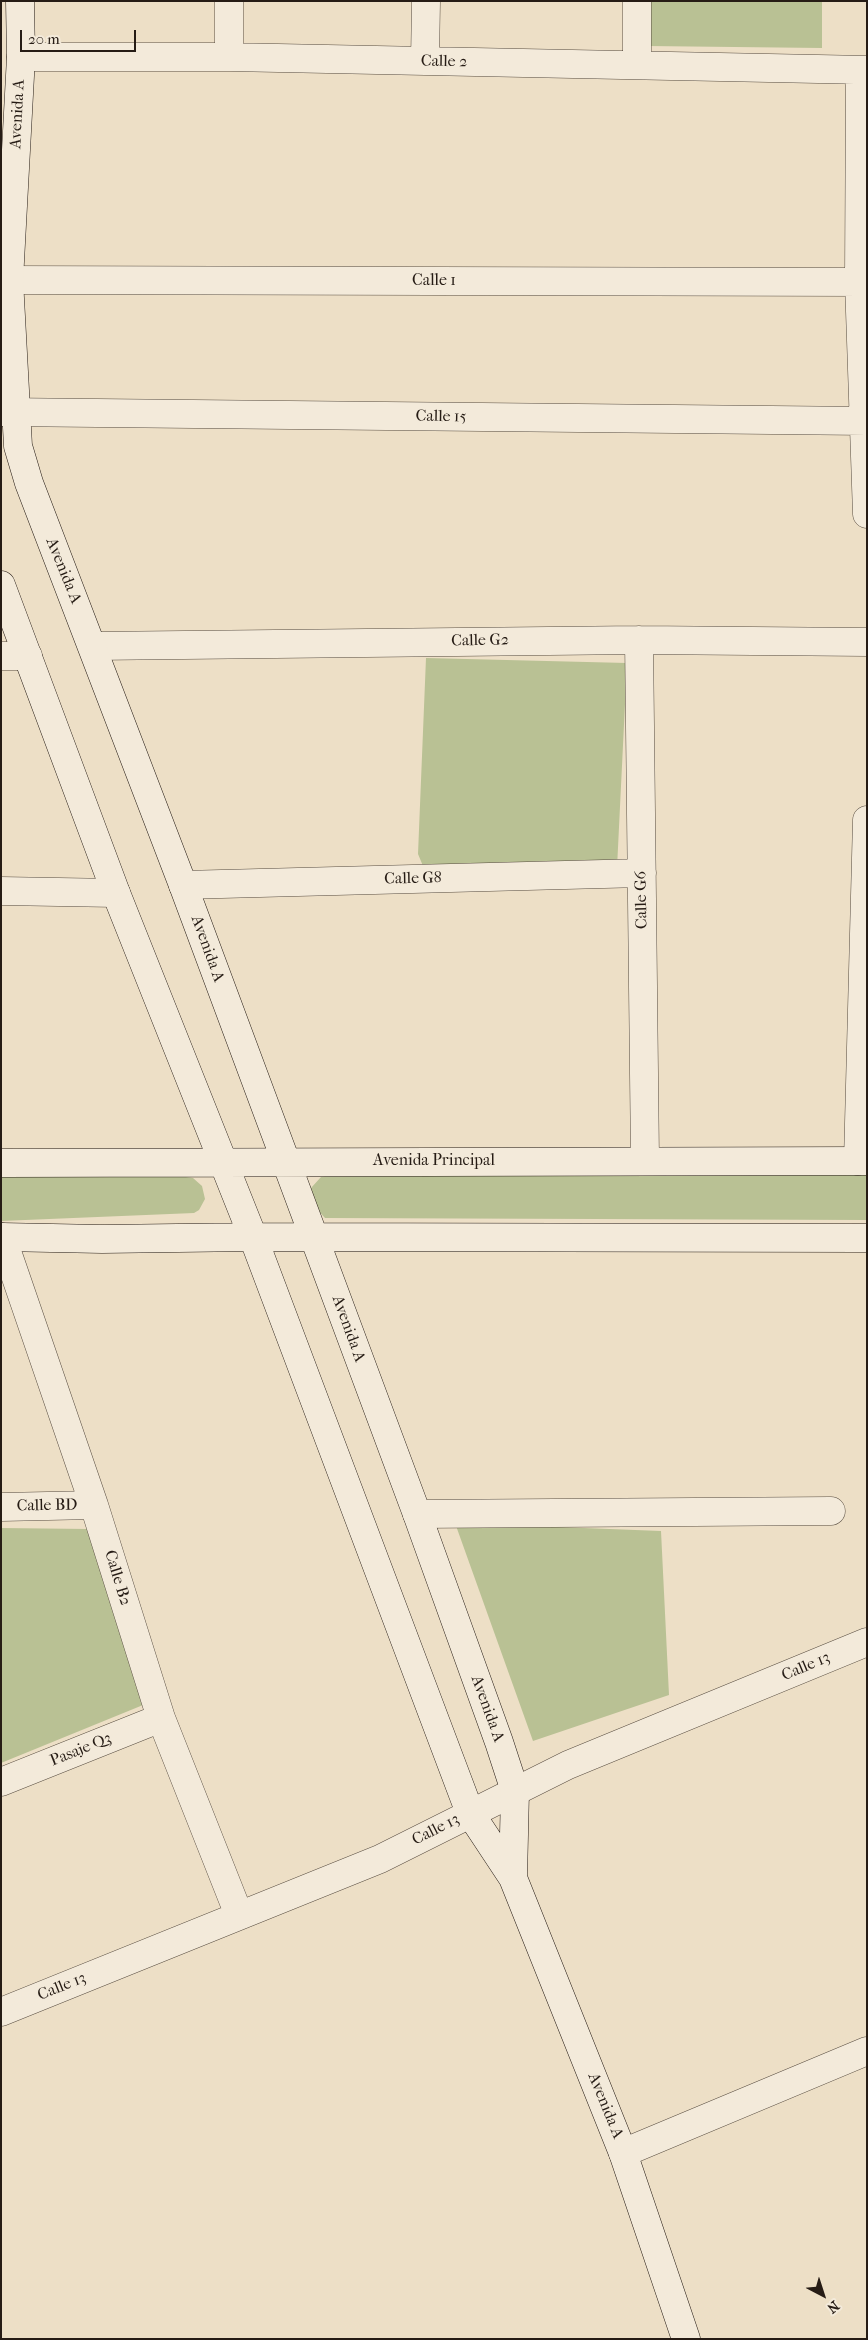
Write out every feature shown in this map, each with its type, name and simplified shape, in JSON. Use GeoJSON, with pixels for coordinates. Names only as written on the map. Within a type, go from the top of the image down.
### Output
{"type":"FeatureCollection","features":[{"type":"Feature","properties":{"kind":"street","name":"Avenida A"},"geometry":{"type":"LineString","coordinates":[[20,1],[21,57],[5,280],[8,412],[29,483],[93,646],[315,1238],[499,1742],[514,1791],[513,1878]]}},
{"type":"Feature","properties":{"kind":"street"},"geometry":{"type":"LineString","coordinates":[[229,1],[229,57]]}},
{"type":"Feature","properties":{"kind":"street"},"geometry":{"type":"LineString","coordinates":[[425,61],[426,1]]}},
{"type":"Feature","properties":{"kind":"street"},"geometry":{"type":"LineString","coordinates":[[637,1],[637,66]]}},
{"type":"Feature","properties":{"kind":"street","name":"Calle 2"},"geometry":{"type":"LineString","coordinates":[[21,57],[229,57],[864,70]]}},
{"type":"Feature","properties":{"kind":"street"},"geometry":{"type":"LineString","coordinates":[[864,70],[863,282],[867,514]]}},
{"type":"Feature","properties":{"kind":"street","name":"Calle 1"},"geometry":{"type":"LineString","coordinates":[[5,280],[863,282]]}},
{"type":"Feature","properties":{"kind":"street","name":"Calle 15"},"geometry":{"type":"LineString","coordinates":[[8,412],[865,421]]}},
{"type":"Feature","properties":{"kind":"street","name":"Avenida A"},"geometry":{"type":"LineString","coordinates":[[1,585],[14,656],[116,893],[253,1237],[470,1812],[513,1878],[623,2153],[686,2339]]}},
{"type":"Feature","properties":{"kind":"street","name":"Calle G2"},"geometry":{"type":"LineString","coordinates":[[93,646],[639,640],[867,642]]}},
{"type":"Feature","properties":{"kind":"street","name":"Calle G6"},"geometry":{"type":"LineString","coordinates":[[639,640],[644,1160]]}},
{"type":"Feature","properties":{"kind":"street"},"geometry":{"type":"LineString","coordinates":[[862,1161],[867,820]]}},
{"type":"Feature","properties":{"kind":"street","name":"Calle G8"},"geometry":{"type":"LineString","coordinates":[[183,885],[642,873]]}},
{"type":"Feature","properties":{"kind":"street"},"geometry":{"type":"LineString","coordinates":[[1,891],[116,893]]}},
{"type":"Feature","properties":{"kind":"street","name":"Avenida Principal"},"geometry":{"type":"LineString","coordinates":[[1,1163],[224,1164],[644,1160],[862,1161]]}},
{"type":"Feature","properties":{"kind":"street"},"geometry":{"type":"LineString","coordinates":[[1,1237],[102,1239],[253,1237],[867,1238]]}},
{"type":"Feature","properties":{"kind":"street","name":"Calle B2"},"geometry":{"type":"LineString","coordinates":[[1,1237],[94,1505],[161,1718],[239,1915]]}},
{"type":"Feature","properties":{"kind":"street","name":"Calle BD"},"geometry":{"type":"LineString","coordinates":[[1,1507],[94,1505]]}},
{"type":"Feature","properties":{"kind":"street"},"geometry":{"type":"LineString","coordinates":[[417,1514],[831,1512]]}},
{"type":"Feature","properties":{"kind":"street","name":"Calle 13"},"geometry":{"type":"LineString","coordinates":[[1,2012],[380,1859],[470,1812],[568,1765],[867,1642]]}},
{"type":"Feature","properties":{"kind":"street","name":"Pasaje Q3"},"geometry":{"type":"LineString","coordinates":[[1,1782],[161,1718]]}},
{"type":"Feature","properties":{"kind":"street"},"geometry":{"type":"LineString","coordinates":[[623,2153],[867,2051]]}},
{"type":"Feature","properties":{"kind":"green space"},"geometry":{"type":"Polygon","coordinates":[[[647,1],[822,1],[822,48],[647,46],[647,1]]]}},
{"type":"Feature","properties":{"kind":"green space"},"geometry":{"type":"Polygon","coordinates":[[[426,658],[627,663],[617,868],[423,866],[418,854],[426,658]]]}},
{"type":"Feature","properties":{"kind":"green space"},"geometry":{"type":"Polygon","coordinates":[[[338,1173],[867,1175],[867,1220],[325,1218],[315,1207],[311,1188],[321,1177],[338,1173]]]}},
{"type":"Feature","properties":{"kind":"green space"},"geometry":{"type":"Polygon","coordinates":[[[1,1177],[186,1177],[193,1178],[202,1186],[205,1199],[199,1210],[194,1213],[1,1221],[1,1177]]]}},
{"type":"Feature","properties":{"kind":"green space"},"geometry":{"type":"Polygon","coordinates":[[[455,1523],[661,1531],[669,1695],[533,1741],[455,1523]]]}},
{"type":"Feature","properties":{"kind":"green space"},"geometry":{"type":"Polygon","coordinates":[[[1,1528],[88,1529],[148,1703],[1,1763],[1,1528]]]}}]}
